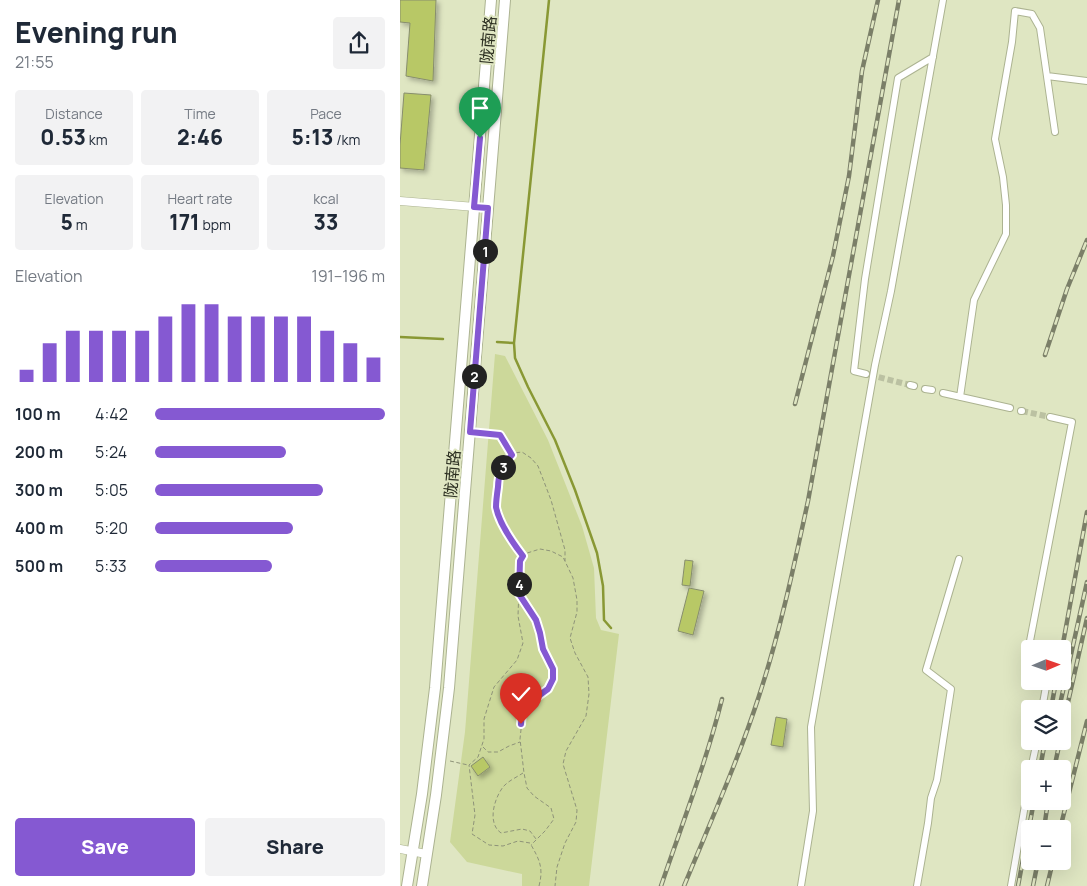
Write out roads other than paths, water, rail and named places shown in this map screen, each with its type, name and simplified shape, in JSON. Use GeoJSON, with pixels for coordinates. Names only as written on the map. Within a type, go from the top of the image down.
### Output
{"type":"FeatureCollection","features":[{"type":"Feature","properties":{"kind":"main road","name":"陇南路"},"geometry":{"type":"LineString","coordinates":[[407,886],[422,794],[435,688],[491,0]]}},
{"type":"Feature","properties":{"kind":"main road","name":"陇南路"},"geometry":{"type":"LineString","coordinates":[[422,886],[449,688],[505,0]]}},
{"type":"Feature","properties":{"kind":"street"},"geometry":{"type":"LineString","coordinates":[[801,886],[813,811],[811,727],[875,365],[891,290],[943,0]]}},
{"type":"Feature","properties":{"kind":"street"},"geometry":{"type":"LineString","coordinates":[[960,397],[974,300],[1006,234],[1004,186],[995,140],[1012,42],[1015,11],[1032,14],[1040,28],[1055,132]]}},
{"type":"Feature","properties":{"kind":"street"},"geometry":{"type":"LineString","coordinates":[[866,374],[854,371],[865,279],[898,78],[933,57]]}},
{"type":"Feature","properties":{"kind":"street"},"geometry":{"type":"LineString","coordinates":[[1047,76],[1087,81]]}},
{"type":"Feature","properties":{"kind":"street"},"geometry":{"type":"LineString","coordinates":[[400,201],[488,208]]}},
{"type":"Feature","properties":{"kind":"street"},"geometry":{"type":"LineString","coordinates":[[942,393],[1010,408]]}},
{"type":"Feature","properties":{"kind":"street"},"geometry":{"type":"LineString","coordinates":[[1030,640],[1072,422],[1050,417]]}},
{"type":"Feature","properties":{"kind":"street"},"geometry":{"type":"LineString","coordinates":[[917,886],[931,798],[937,780],[951,689],[926,670],[959,559]]}},
{"type":"Feature","properties":{"kind":"street"},"geometry":{"type":"LineString","coordinates":[[1011,886],[1024,810]]}},
{"type":"Feature","properties":{"kind":"street"},"geometry":{"type":"LineString","coordinates":[[400,849],[426,854]]}},
{"type":"Feature","properties":{"kind":"waterway"},"geometry":{"type":"LineString","coordinates":[[497,342],[514,343],[549,0]]}},
{"type":"Feature","properties":{"kind":"waterway"},"geometry":{"type":"LineString","coordinates":[[400,337],[443,339]]}},
{"type":"Feature","properties":{"kind":"waterway"},"geometry":{"type":"LineString","coordinates":[[514,343],[515,358],[555,440],[597,553],[603,586],[604,620],[611,628]]}},
{"type":"Feature","properties":{"kind":"tunnel"},"geometry":{"type":"LineString","coordinates":[[870,375],[910,385]]}},
{"type":"Feature","properties":{"kind":"tunnel"},"geometry":{"type":"LineString","coordinates":[[1022,411],[1050,417]]}},
{"type":"Feature","properties":{"kind":"railway"},"geometry":{"type":"LineString","coordinates":[[795,404],[833,256],[849,176],[862,71],[878,0]]}},
{"type":"Feature","properties":{"kind":"railway"},"geometry":{"type":"LineString","coordinates":[[684,886],[751,720],[774,648],[786,599],[808,501],[899,0]]}},
{"type":"Feature","properties":{"kind":"railway"},"geometry":{"type":"LineString","coordinates":[[1045,355],[1067,289],[1087,240]]}},
{"type":"Feature","properties":{"kind":"railway"},"geometry":{"type":"LineString","coordinates":[[1064,640],[1087,512]]}},
{"type":"Feature","properties":{"kind":"railway"},"geometry":{"type":"LineString","coordinates":[[1061,700],[1087,582]]}},
{"type":"Feature","properties":{"kind":"railway"},"geometry":{"type":"LineString","coordinates":[[1069,700],[1087,618]]}},
{"type":"Feature","properties":{"kind":"railway"},"geometry":{"type":"LineString","coordinates":[[1053,700],[1054,690]]}},
{"type":"Feature","properties":{"kind":"railway"},"geometry":{"type":"LineString","coordinates":[[661,886],[701,770],[722,699]]}},
{"type":"Feature","properties":{"kind":"railway"},"geometry":{"type":"LineString","coordinates":[[1062,820],[1087,721]]}},
{"type":"Feature","properties":{"kind":"railway"},"geometry":{"type":"LineString","coordinates":[[1042,760],[1043,750]]}},
{"type":"Feature","properties":{"kind":"railway"},"geometry":{"type":"LineString","coordinates":[[1056,760],[1058,750]]}},
{"type":"Feature","properties":{"kind":"railway"},"geometry":{"type":"LineString","coordinates":[[1018,886],[1032,810]]}},
{"type":"Feature","properties":{"kind":"railway"},"geometry":{"type":"LineString","coordinates":[[1045,820],[1047,810]]}},
{"type":"Feature","properties":{"kind":"railway"},"geometry":{"type":"LineString","coordinates":[[1033,886],[1036,870]]}},
{"type":"Feature","properties":{"kind":"railway"},"geometry":{"type":"LineString","coordinates":[[1047,886],[1051,870]]}}]}
